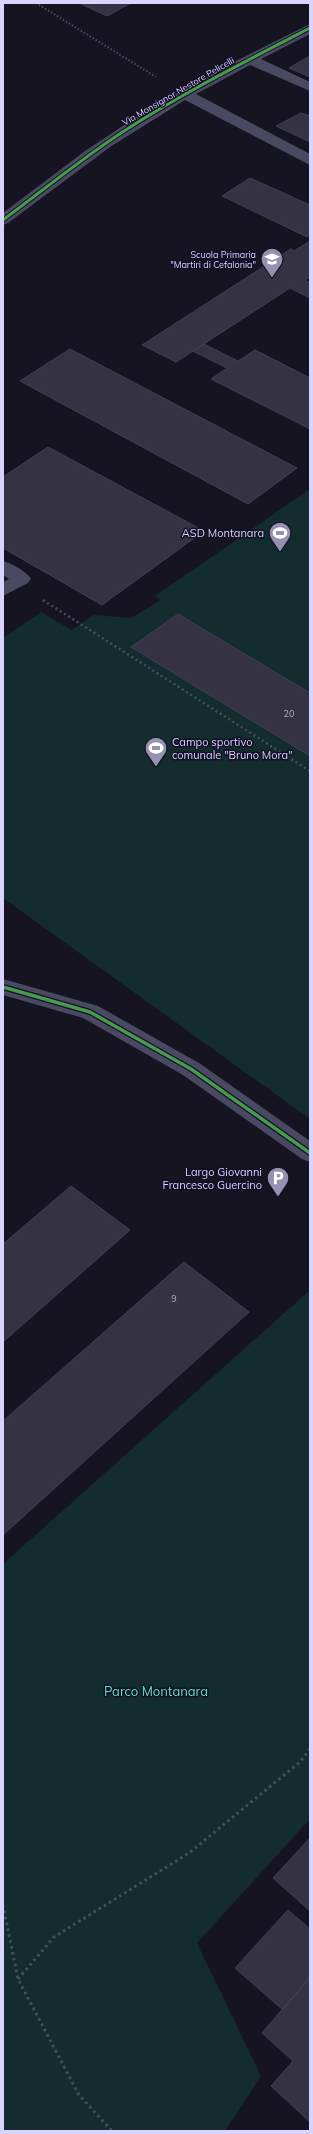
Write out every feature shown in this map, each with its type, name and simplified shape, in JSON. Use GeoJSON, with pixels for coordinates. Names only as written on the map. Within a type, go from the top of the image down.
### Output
{"type":"FeatureCollection","features":[{"type":"Feature","properties":{"kind":"street","name":"Via Monsignor Nestore Pelicelli"},"geometry":{"type":"LineString","coordinates":[[3,220],[118,134],[250,58],[310,28]]}},
{"type":"Feature","properties":{"kind":"street"},"geometry":{"type":"LineString","coordinates":[[250,58],[310,87]]}},
{"type":"Feature","properties":{"kind":"street"},"geometry":{"type":"LineString","coordinates":[[186,95],[310,160]]}},
{"type":"Feature","properties":{"kind":"street"},"geometry":{"type":"LineString","coordinates":[[3,567],[22,579],[8,587]]}},
{"type":"Feature","properties":{"kind":"street"},"geometry":{"type":"LineString","coordinates":[[3,987],[90,1012],[191,1069],[310,1153]]}},
{"type":"Feature","properties":{"kind":"path"},"geometry":{"type":"LineString","coordinates":[[36,3],[186,95]]}},
{"type":"Feature","properties":{"kind":"path"},"geometry":{"type":"LineString","coordinates":[[8,587],[48,603],[310,771]]}},
{"type":"Feature","properties":{"kind":"path"},"geometry":{"type":"LineString","coordinates":[[18,1979],[54,1937],[189,1853],[300,1762],[310,1749]]}},
{"type":"Feature","properties":{"kind":"path"},"geometry":{"type":"LineString","coordinates":[[3,1905],[18,1979],[79,2095],[112,2131]]}},
{"type":"Feature","properties":{"kind":"green space","name":"Campo sportivo comunale \"Bruno Mora\""},"geometry":{"type":"Polygon","coordinates":[[[310,489],[310,1119],[3,898],[3,638],[41,612],[72,630],[94,615],[131,618],[161,600],[155,596],[310,489]]]}},
{"type":"Feature","properties":{"kind":"green space","name":"Parco Montanara"},"geometry":{"type":"Polygon","coordinates":[[[310,1290],[310,1819],[197,1943],[261,2076],[225,2131],[3,2131],[3,1564],[310,1290]]]}},
{"type":"Feature","properties":{"kind":"building"},"geometry":{"type":"Polygon","coordinates":[[[79,3],[131,3],[107,16],[79,3]]]}},
{"type":"Feature","properties":{"kind":"building"},"geometry":{"type":"Polygon","coordinates":[[[310,56],[310,77],[289,68],[310,56]]]}},
{"type":"Feature","properties":{"kind":"building"},"geometry":{"type":"Polygon","coordinates":[[[301,113],[310,116],[310,142],[276,126],[301,113]]]}},
{"type":"Feature","properties":{"kind":"building"},"geometry":{"type":"Polygon","coordinates":[[[250,178],[310,205],[310,235],[307,237],[222,196],[250,178]]]}},
{"type":"Feature","properties":{"kind":"building"},"geometry":{"type":"Polygon","coordinates":[[[310,241],[310,277],[305,280],[310,283],[310,298],[290,288],[176,362],[142,345],[291,249],[294,251],[310,241]]]}},
{"type":"Feature","properties":{"kind":"building"},"geometry":{"type":"Polygon","coordinates":[[[204,344],[238,361],[255,350],[310,378],[310,429],[211,379],[227,368],[193,351],[204,344]]]}},
{"type":"Feature","properties":{"kind":"building"},"geometry":{"type":"Polygon","coordinates":[[[70,349],[297,468],[248,504],[20,381],[70,349]]]}},
{"type":"Feature","properties":{"kind":"building"},"geometry":{"type":"Polygon","coordinates":[[[48,447],[204,531],[102,605],[3,548],[3,477],[48,447]]]}},
{"type":"Feature","properties":{"kind":"building"},"geometry":{"type":"Polygon","coordinates":[[[178,614],[310,693],[310,756],[131,647],[178,614]]]}},
{"type":"Feature","properties":{"kind":"building"},"geometry":{"type":"Polygon","coordinates":[[[71,1186],[130,1230],[3,1342],[3,1244],[71,1186]]]}},
{"type":"Feature","properties":{"kind":"building"},"geometry":{"type":"Polygon","coordinates":[[[184,1262],[249,1312],[3,1535],[3,1421],[184,1262]]]}},
{"type":"Feature","properties":{"kind":"building"},"geometry":{"type":"Polygon","coordinates":[[[310,1838],[310,1911],[273,1878],[310,1838]]]}},
{"type":"Feature","properties":{"kind":"building"},"geometry":{"type":"Polygon","coordinates":[[[288,1910],[310,1929],[310,1977],[283,2010],[235,1968],[288,1910]]]}},
{"type":"Feature","properties":{"kind":"building"},"geometry":{"type":"Polygon","coordinates":[[[310,1977],[310,2122],[271,2086],[293,2061],[262,2033],[310,1977]]]}},
{"type":"Feature","properties":{"kind":"cycle path"},"geometry":{"type":"LineString","coordinates":[[3,220],[90,154],[143,119],[214,78],[310,28]]}},
{"type":"Feature","properties":{"kind":"cycle path"},"geometry":{"type":"LineString","coordinates":[[3,987],[90,1012],[191,1069],[310,1153]]}},
{"type":"Feature","properties":{"kind":"place","name":"Scuola Primaria \"Martiri di Cefalonia\""},"geometry":{"type":"Point","coordinates":[272,278]}},
{"type":"Feature","properties":{"kind":"place","name":"ASD Montanara"},"geometry":{"type":"Point","coordinates":[280,552]}},
{"type":"Feature","properties":{"kind":"place","name":"Campo sportivo comunale \"Bruno Mora\""},"geometry":{"type":"Point","coordinates":[156,768]}},
{"type":"Feature","properties":{"kind":"place","name":"Largo Giovanni Francesco Guercino"},"geometry":{"type":"Point","coordinates":[278,1198]}}]}
